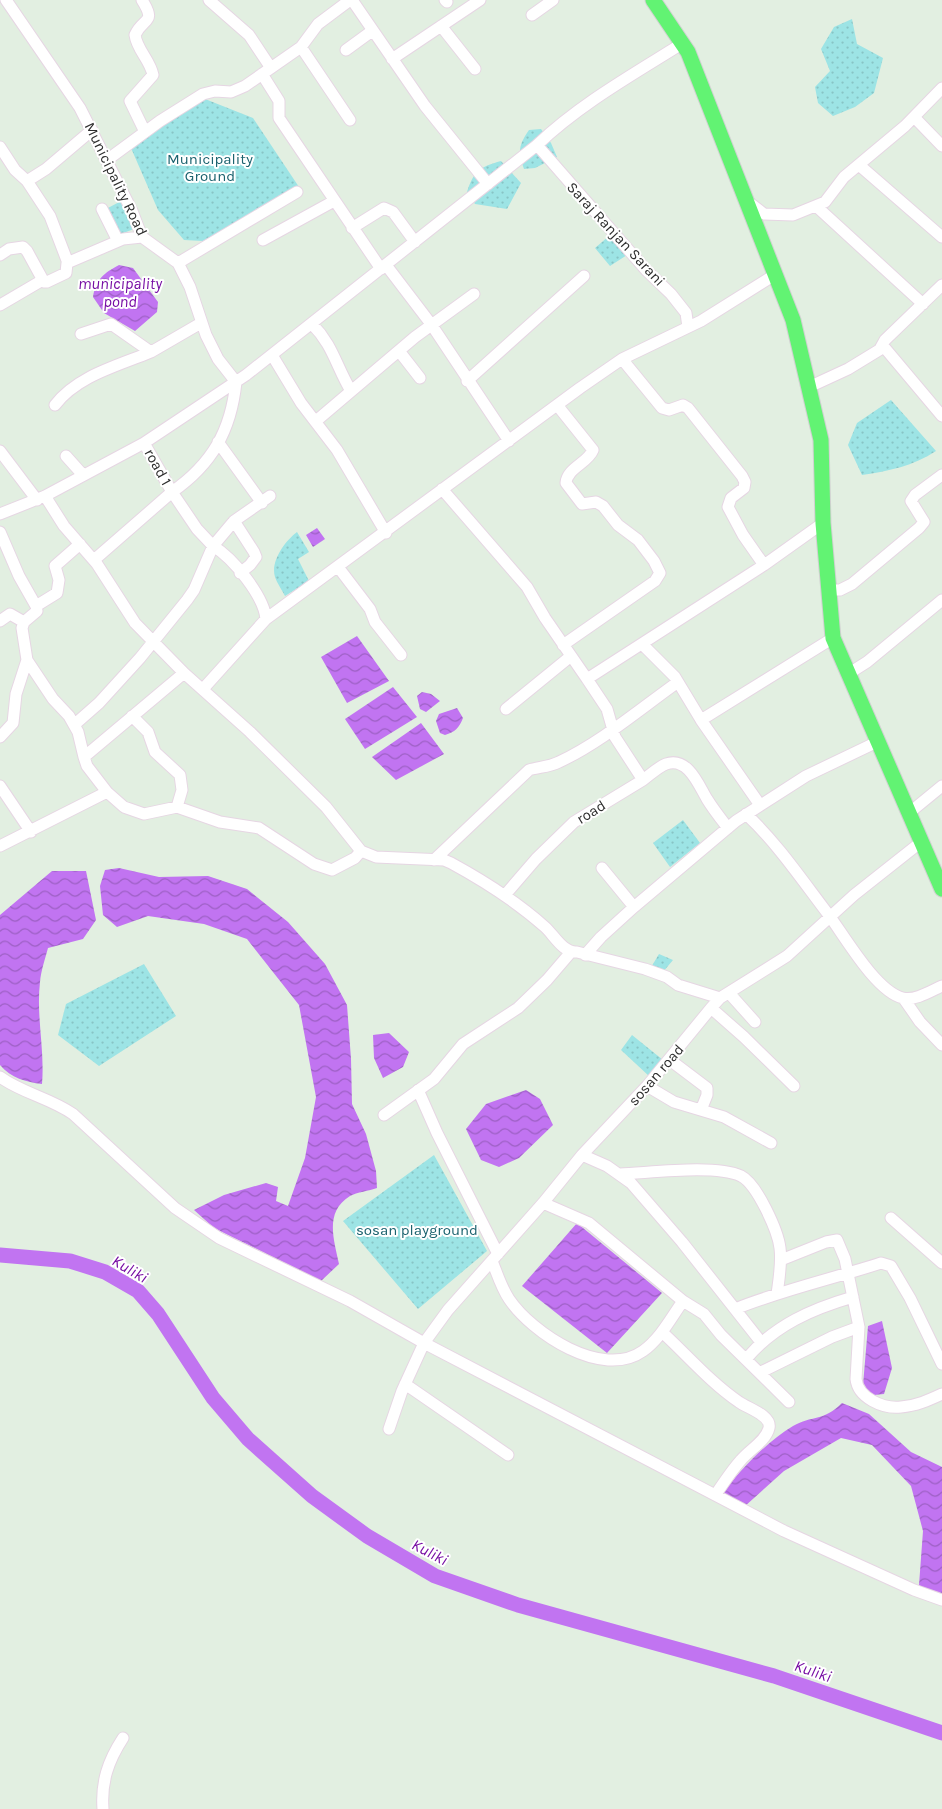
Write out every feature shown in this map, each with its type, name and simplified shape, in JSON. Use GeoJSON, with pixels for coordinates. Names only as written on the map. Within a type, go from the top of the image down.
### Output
{"type":"FeatureCollection","features":[{"type":"Feature","properties":{"kind":"main road"},"geometry":{"type":"LineString","coordinates":[[653,0],[688,52],[793,320],[821,440],[822,523],[833,638],[942,889]]}},
{"type":"Feature","properties":{"kind":"street","name":"Municipality Road"},"geometry":{"type":"LineString","coordinates":[[6,0],[72,95],[107,160],[142,237],[178,263]]}},
{"type":"Feature","properties":{"kind":"street"},"geometry":{"type":"LineString","coordinates":[[142,0],[150,13],[149,19],[135,35],[136,41],[152,68],[153,75],[130,101],[145,132]]}},
{"type":"Feature","properties":{"kind":"street"},"geometry":{"type":"LineString","coordinates":[[209,0],[249,35],[280,101],[279,118],[352,228],[432,324],[467,380],[509,441]]}},
{"type":"Feature","properties":{"kind":"street"},"geometry":{"type":"LineString","coordinates":[[107,160],[145,132],[203,94],[215,91],[237,91],[301,48],[318,24],[351,0],[425,106],[488,184]]}},
{"type":"Feature","properties":{"kind":"street"},"geometry":{"type":"LineString","coordinates":[[392,59],[480,0]]}},
{"type":"Feature","properties":{"kind":"street"},"geometry":{"type":"LineString","coordinates":[[532,15],[553,0]]}},
{"type":"Feature","properties":{"kind":"street"},"geometry":{"type":"LineString","coordinates":[[441,26],[474,69]]}},
{"type":"Feature","properties":{"kind":"street"},"geometry":{"type":"LineString","coordinates":[[346,50],[372,31]]}},
{"type":"Feature","properties":{"kind":"street"},"geometry":{"type":"LineString","coordinates":[[0,514],[41,498],[144,443],[236,382],[537,146],[572,115],[683,43]]}},
{"type":"Feature","properties":{"kind":"street"},"geometry":{"type":"LineString","coordinates":[[301,48],[350,120]]}},
{"type":"Feature","properties":{"kind":"street"},"geometry":{"type":"LineString","coordinates":[[746,200],[764,214],[793,215],[825,202],[844,177],[914,117],[942,88]]}},
{"type":"Feature","properties":{"kind":"street"},"geometry":{"type":"LineString","coordinates":[[914,117],[942,146]]}},
{"type":"Feature","properties":{"kind":"street"},"geometry":{"type":"LineString","coordinates":[[27,181],[46,169],[92,130]]}},
{"type":"Feature","properties":{"kind":"street","name":"Saraj Ranjan Sarani"},"geometry":{"type":"LineString","coordinates":[[537,146],[646,270],[671,294],[686,313],[688,327]]}},
{"type":"Feature","properties":{"kind":"street"},"geometry":{"type":"LineString","coordinates":[[0,147],[15,170],[27,181],[50,216],[68,263],[66,272],[0,305]]}},
{"type":"Feature","properties":{"kind":"street"},"geometry":{"type":"LineString","coordinates":[[859,165],[942,237]]}},
{"type":"Feature","properties":{"kind":"street"},"geometry":{"type":"LineString","coordinates":[[94,560],[199,471],[218,442],[230,415],[236,382],[218,359],[201,323],[193,297],[178,263],[297,192]]}},
{"type":"Feature","properties":{"kind":"street"},"geometry":{"type":"LineString","coordinates":[[263,240],[334,201]]}},
{"type":"Feature","properties":{"kind":"street"},"geometry":{"type":"LineString","coordinates":[[816,206],[923,304]]}},
{"type":"Feature","properties":{"kind":"street"},"geometry":{"type":"LineString","coordinates":[[352,228],[384,208],[392,212],[415,242]]}},
{"type":"Feature","properties":{"kind":"street"},"geometry":{"type":"LineString","coordinates":[[102,209],[118,241]]}},
{"type":"Feature","properties":{"kind":"street"},"geometry":{"type":"LineString","coordinates":[[68,263],[118,241],[142,237]]}},
{"type":"Feature","properties":{"kind":"street"},"geometry":{"type":"LineString","coordinates":[[0,255],[9,249],[23,247],[27,250],[44,282]]}},
{"type":"Feature","properties":{"kind":"street"},"geometry":{"type":"LineString","coordinates":[[203,689],[266,619],[386,533],[442,489],[557,405],[622,359],[688,327],[776,274]]}},
{"type":"Feature","properties":{"kind":"street"},"geometry":{"type":"LineString","coordinates":[[467,380],[584,276]]}},
{"type":"Feature","properties":{"kind":"street"},"geometry":{"type":"LineString","coordinates":[[880,349],[885,340],[942,284]]}},
{"type":"Feature","properties":{"kind":"street"},"geometry":{"type":"LineString","coordinates":[[316,421],[432,324],[474,294]]}},
{"type":"Feature","properties":{"kind":"street"},"geometry":{"type":"LineString","coordinates":[[55,405],[65,392],[80,381],[151,352],[201,323]]}},
{"type":"Feature","properties":{"kind":"street"},"geometry":{"type":"LineString","coordinates":[[81,334],[111,324],[151,352]]}},
{"type":"Feature","properties":{"kind":"street"},"geometry":{"type":"LineString","coordinates":[[312,324],[325,337],[332,348],[337,367],[351,391]]}},
{"type":"Feature","properties":{"kind":"street"},"geometry":{"type":"LineString","coordinates":[[809,387],[848,369],[884,347],[942,416]]}},
{"type":"Feature","properties":{"kind":"street"},"geometry":{"type":"LineString","coordinates":[[399,351],[420,378]]}},
{"type":"Feature","properties":{"kind":"street"},"geometry":{"type":"LineString","coordinates":[[272,355],[301,403],[337,450],[386,533]]}},
{"type":"Feature","properties":{"kind":"street"},"geometry":{"type":"LineString","coordinates":[[622,359],[662,408],[670,410],[682,405],[688,408],[742,476],[745,482],[744,488],[731,498],[728,507],[743,535],[764,564]]}},
{"type":"Feature","properties":{"kind":"street"},"geometry":{"type":"LineString","coordinates":[[557,405],[593,450],[587,460],[568,475],[566,483],[570,490],[582,504],[596,502],[604,506],[618,525],[638,540],[660,572],[655,581],[563,645]]}},
{"type":"Feature","properties":{"kind":"street"},"geometry":{"type":"LineString","coordinates":[[74,725],[99,703],[153,642],[194,590],[213,546],[234,521],[266,499],[218,442]]}},
{"type":"Feature","properties":{"kind":"street","name":"road 1"},"geometry":{"type":"LineString","coordinates":[[144,443],[172,492],[197,530],[240,572],[262,603],[266,619]]}},
{"type":"Feature","properties":{"kind":"street"},"geometry":{"type":"LineString","coordinates":[[0,451],[94,560],[132,619],[184,673],[326,807],[362,851],[376,857],[434,860],[451,863],[505,895],[545,927],[562,946],[578,953],[645,969],[667,977],[678,986],[725,995],[755,1022]]}},
{"type":"Feature","properties":{"kind":"street"},"geometry":{"type":"LineString","coordinates":[[66,456],[83,476]]}},
{"type":"Feature","properties":{"kind":"street"},"geometry":{"type":"LineString","coordinates":[[829,590],[840,590],[852,584],[919,528],[924,522],[911,501],[915,495],[942,475]]}},
{"type":"Feature","properties":{"kind":"street"},"geometry":{"type":"LineString","coordinates":[[442,489],[518,575],[607,709],[612,729],[643,780]]}},
{"type":"Feature","properties":{"kind":"street"},"geometry":{"type":"LineString","coordinates":[[234,521],[256,557],[250,565],[240,572]]}},
{"type":"Feature","properties":{"kind":"street"},"geometry":{"type":"LineString","coordinates":[[587,679],[764,564],[822,523]]}},
{"type":"Feature","properties":{"kind":"street"},"geometry":{"type":"LineString","coordinates":[[0,532],[19,576],[36,606],[37,611],[35,615],[24,622],[22,628],[27,660],[53,699],[69,716],[74,725],[87,766],[107,792],[124,807],[144,814],[178,807],[220,822],[259,828],[314,864],[332,870],[356,858],[362,851]]}},
{"type":"Feature","properties":{"kind":"street"},"geometry":{"type":"LineString","coordinates":[[36,606],[57,593],[60,580],[55,566],[80,544]]}},
{"type":"Feature","properties":{"kind":"street"},"geometry":{"type":"LineString","coordinates":[[338,567],[370,609],[374,622],[401,655]]}},
{"type":"Feature","properties":{"kind":"street"},"geometry":{"type":"LineString","coordinates":[[848,674],[868,662],[942,600]]}},
{"type":"Feature","properties":{"kind":"street"},"geometry":{"type":"LineString","coordinates":[[0,622],[10,614],[24,622]]}},
{"type":"Feature","properties":{"kind":"street"},"geometry":{"type":"LineString","coordinates":[[701,720],[833,638]]}},
{"type":"Feature","properties":{"kind":"street"},"geometry":{"type":"LineString","coordinates":[[642,644],[678,682],[701,720],[760,805]]}},
{"type":"Feature","properties":{"kind":"street"},"geometry":{"type":"LineString","coordinates":[[506,709],[571,656]]}},
{"type":"Feature","properties":{"kind":"street"},"geometry":{"type":"LineString","coordinates":[[0,736],[12,723],[16,694],[27,660]]}},
{"type":"Feature","properties":{"kind":"street"},"geometry":{"type":"LineString","coordinates":[[84,757],[184,673]]}},
{"type":"Feature","properties":{"kind":"street"},"geometry":{"type":"LineString","coordinates":[[434,860],[529,770],[559,762],[612,729],[678,682]]}},
{"type":"Feature","properties":{"kind":"street"},"geometry":{"type":"LineString","coordinates":[[132,716],[148,732],[155,752],[180,774],[182,790],[178,807]]}},
{"type":"Feature","properties":{"kind":"street"},"geometry":{"type":"LineString","coordinates":[[384,1115],[434,1079],[463,1044],[501,1020],[532,995],[578,953],[600,937],[746,814],[806,776],[877,742]]}},
{"type":"Feature","properties":{"kind":"street","name":"road"},"geometry":{"type":"LineString","coordinates":[[505,895],[542,853],[574,822],[643,780],[665,764],[674,763],[682,766],[697,780],[710,803],[728,828]]}},
{"type":"Feature","properties":{"kind":"street"},"geometry":{"type":"LineString","coordinates":[[0,786],[31,832]]}},
{"type":"Feature","properties":{"kind":"street"},"geometry":{"type":"LineString","coordinates":[[909,813],[942,786]]}},
{"type":"Feature","properties":{"kind":"street"},"geometry":{"type":"LineString","coordinates":[[0,846],[107,792]]}},
{"type":"Feature","properties":{"kind":"street"},"geometry":{"type":"LineString","coordinates":[[746,814],[771,840],[871,973],[892,993],[904,999],[920,1022],[942,1045]]}},
{"type":"Feature","properties":{"kind":"street","name":"sosan road"},"geometry":{"type":"LineString","coordinates":[[389,1429],[424,1343],[448,1310],[543,1203],[582,1155],[670,1060],[711,1008],[725,995],[787,956],[830,916],[921,842]]}},
{"type":"Feature","properties":{"kind":"street"},"geometry":{"type":"LineString","coordinates":[[602,868],[634,907]]}},
{"type":"Feature","properties":{"kind":"street"},"geometry":{"type":"LineString","coordinates":[[904,999],[922,995],[942,986]]}},
{"type":"Feature","properties":{"kind":"street"},"geometry":{"type":"LineString","coordinates":[[711,1008],[794,1086]]}},
{"type":"Feature","properties":{"kind":"street"},"geometry":{"type":"LineString","coordinates":[[670,1060],[707,1088],[707,1096],[701,1110]]}},
{"type":"Feature","properties":{"kind":"street"},"geometry":{"type":"LineString","coordinates":[[0,1077],[5,1084],[57,1103],[74,1114],[175,1208],[219,1238],[350,1301],[424,1343],[818,1547],[914,1590],[942,1600]]}},
{"type":"Feature","properties":{"kind":"street"},"geometry":{"type":"LineString","coordinates":[[647,1086],[674,1102],[741,1125],[771,1143]]}},
{"type":"Feature","properties":{"kind":"street"},"geometry":{"type":"LineString","coordinates":[[418,1090],[495,1257],[503,1290],[518,1310],[556,1342],[594,1359],[609,1361],[634,1356],[642,1352],[662,1332],[683,1301]]}},
{"type":"Feature","properties":{"kind":"street"},"geometry":{"type":"LineString","coordinates":[[582,1155],[620,1174],[631,1183],[662,1218],[761,1342]]}},
{"type":"Feature","properties":{"kind":"street"},"geometry":{"type":"LineString","coordinates":[[620,1174],[685,1171],[713,1172],[742,1177],[755,1191],[778,1236],[781,1260],[777,1294]]}},
{"type":"Feature","properties":{"kind":"street"},"geometry":{"type":"LineString","coordinates":[[543,1203],[589,1223],[683,1301],[704,1314],[721,1335],[747,1358],[789,1402]]}},
{"type":"Feature","properties":{"kind":"street"},"geometry":{"type":"LineString","coordinates":[[891,1218],[942,1263]]}},
{"type":"Feature","properties":{"kind":"street"},"geometry":{"type":"LineString","coordinates":[[781,1260],[826,1242],[837,1240],[843,1251],[859,1328],[856,1379],[862,1393],[880,1404],[900,1407],[914,1405],[942,1394]]}},
{"type":"Feature","properties":{"kind":"street"},"geometry":{"type":"LineString","coordinates":[[735,1309],[777,1294],[881,1263],[891,1266],[910,1298],[942,1364]]}},
{"type":"Feature","properties":{"kind":"street"},"geometry":{"type":"LineString","coordinates":[[747,1358],[761,1342],[805,1314],[853,1297]]}},
{"type":"Feature","properties":{"kind":"street"},"geometry":{"type":"LineString","coordinates":[[761,1372],[832,1337],[859,1328]]}},
{"type":"Feature","properties":{"kind":"street"},"geometry":{"type":"LineString","coordinates":[[662,1332],[721,1388],[738,1402],[765,1417],[768,1422],[769,1426],[763,1438],[741,1459],[716,1494]]}},
{"type":"Feature","properties":{"kind":"street"},"geometry":{"type":"LineString","coordinates":[[406,1384],[508,1455]]}},
{"type":"Feature","properties":{"kind":"street"},"geometry":{"type":"LineString","coordinates":[[103,1809],[102,1797],[108,1765],[122,1738]]}},
{"type":"Feature","properties":{"kind":"green space"},"geometry":{"type":"Polygon","coordinates":[[[852,19],[857,44],[883,58],[874,93],[855,107],[833,116],[818,103],[815,87],[830,71],[821,49],[834,27],[852,19]]]}},
{"type":"Feature","properties":{"kind":"green space","name":"Municipality Ground"},"geometry":{"type":"Polygon","coordinates":[[[200,97],[253,118],[301,190],[203,241],[184,240],[158,210],[131,148],[200,97]]]}},
{"type":"Feature","properties":{"kind":"green space"},"geometry":{"type":"Polygon","coordinates":[[[541,129],[551,143],[557,157],[535,168],[524,169],[520,153],[523,140],[529,130],[541,129]]]}},
{"type":"Feature","properties":{"kind":"green space"},"geometry":{"type":"Polygon","coordinates":[[[501,161],[521,183],[507,209],[475,204],[467,192],[475,174],[488,165],[501,161]]]}},
{"type":"Feature","properties":{"kind":"green space"},"geometry":{"type":"Polygon","coordinates":[[[123,200],[134,229],[118,235],[106,209],[123,200]]]}},
{"type":"Feature","properties":{"kind":"green space"},"geometry":{"type":"Polygon","coordinates":[[[609,236],[627,255],[610,266],[595,248],[609,236]]]}},
{"type":"Feature","properties":{"kind":"green space"},"geometry":{"type":"Polygon","coordinates":[[[891,400],[936,451],[919,461],[901,467],[862,475],[848,445],[857,423],[891,400]]]}},
{"type":"Feature","properties":{"kind":"green space"},"geometry":{"type":"Polygon","coordinates":[[[297,532],[309,552],[298,559],[309,581],[285,596],[275,577],[275,564],[288,540],[297,532]]]}},
{"type":"Feature","properties":{"kind":"green space"},"geometry":{"type":"Polygon","coordinates":[[[683,820],[700,843],[670,867],[653,843],[683,820]]]}},
{"type":"Feature","properties":{"kind":"green space"},"geometry":{"type":"Polygon","coordinates":[[[659,954],[673,960],[663,972],[650,969],[659,954]]]}},
{"type":"Feature","properties":{"kind":"green space"},"geometry":{"type":"Polygon","coordinates":[[[144,964],[176,1016],[99,1066],[58,1035],[66,1004],[144,964]]]}},
{"type":"Feature","properties":{"kind":"green space"},"geometry":{"type":"Polygon","coordinates":[[[632,1035],[663,1060],[650,1077],[621,1050],[632,1035]]]}},
{"type":"Feature","properties":{"kind":"green space","name":"sosan playground"},"geometry":{"type":"Polygon","coordinates":[[[434,1155],[487,1251],[418,1309],[343,1221],[434,1155]]]}},
{"type":"Feature","properties":{"kind":"water","name":"municipality pond"},"geometry":{"type":"Polygon","coordinates":[[[119,265],[133,268],[158,302],[157,312],[135,331],[104,313],[93,297],[96,286],[102,277],[119,265]]]}},
{"type":"Feature","properties":{"kind":"water"},"geometry":{"type":"Polygon","coordinates":[[[317,528],[325,539],[313,547],[306,535],[317,528]]]}},
{"type":"Feature","properties":{"kind":"water"},"geometry":{"type":"Polygon","coordinates":[[[357,636],[389,681],[347,703],[321,657],[357,636]]]}},
{"type":"Feature","properties":{"kind":"water"},"geometry":{"type":"Polygon","coordinates":[[[393,687],[417,717],[365,749],[345,719],[393,687]]]}},
{"type":"Feature","properties":{"kind":"water"},"geometry":{"type":"Polygon","coordinates":[[[422,692],[431,694],[440,701],[426,712],[420,709],[417,696],[422,692]]]}},
{"type":"Feature","properties":{"kind":"water"},"geometry":{"type":"Polygon","coordinates":[[[457,708],[463,718],[460,724],[454,731],[448,734],[440,733],[436,721],[439,714],[457,708]]]}},
{"type":"Feature","properties":{"kind":"water"},"geometry":{"type":"Polygon","coordinates":[[[421,723],[444,754],[396,780],[372,757],[421,723]]]}},
{"type":"Feature","properties":{"kind":"water"},"geometry":{"type":"Polygon","coordinates":[[[119,868],[159,877],[208,876],[247,889],[288,922],[325,964],[347,1005],[352,1104],[366,1134],[376,1171],[377,1188],[350,1196],[337,1210],[334,1218],[333,1236],[339,1264],[321,1281],[214,1228],[194,1210],[224,1195],[266,1183],[278,1187],[276,1201],[288,1206],[305,1158],[316,1097],[299,1005],[247,939],[204,924],[148,916],[117,927],[103,915],[100,886],[105,870],[119,868]]]}},
{"type":"Feature","properties":{"kind":"water"},"geometry":{"type":"Polygon","coordinates":[[[52,871],[86,871],[96,920],[83,939],[48,948],[41,974],[39,995],[42,1084],[19,1079],[0,1065],[0,915],[52,871]]]}},
{"type":"Feature","properties":{"kind":"water"},"geometry":{"type":"Polygon","coordinates":[[[389,1033],[409,1052],[403,1067],[383,1078],[374,1058],[373,1035],[389,1033]]]}},
{"type":"Feature","properties":{"kind":"water"},"geometry":{"type":"Polygon","coordinates":[[[526,1090],[540,1099],[553,1125],[519,1158],[499,1167],[481,1160],[466,1129],[486,1104],[526,1090]]]}},
{"type":"Feature","properties":{"kind":"water"},"geometry":{"type":"Polygon","coordinates":[[[577,1223],[662,1293],[607,1353],[522,1286],[577,1223]]]}},
{"type":"Feature","properties":{"kind":"water"},"geometry":{"type":"Polygon","coordinates":[[[882,1321],[892,1368],[884,1394],[874,1395],[865,1389],[863,1385],[868,1326],[882,1321]]]}},
{"type":"Feature","properties":{"kind":"water"},"geometry":{"type":"Polygon","coordinates":[[[842,1403],[869,1414],[911,1452],[942,1467],[942,1595],[928,1592],[919,1585],[923,1531],[911,1486],[872,1445],[841,1438],[784,1471],[744,1507],[723,1494],[746,1466],[773,1440],[793,1426],[823,1416],[842,1403]]]}},
{"type":"Feature","properties":{"kind":"waterway","name":"Kuliki"},"geometry":{"type":"LineString","coordinates":[[0,1255],[70,1261],[105,1272],[138,1291],[158,1314],[213,1398],[248,1439],[312,1496],[367,1536],[435,1576],[518,1605],[774,1676],[942,1733]]}}]}
